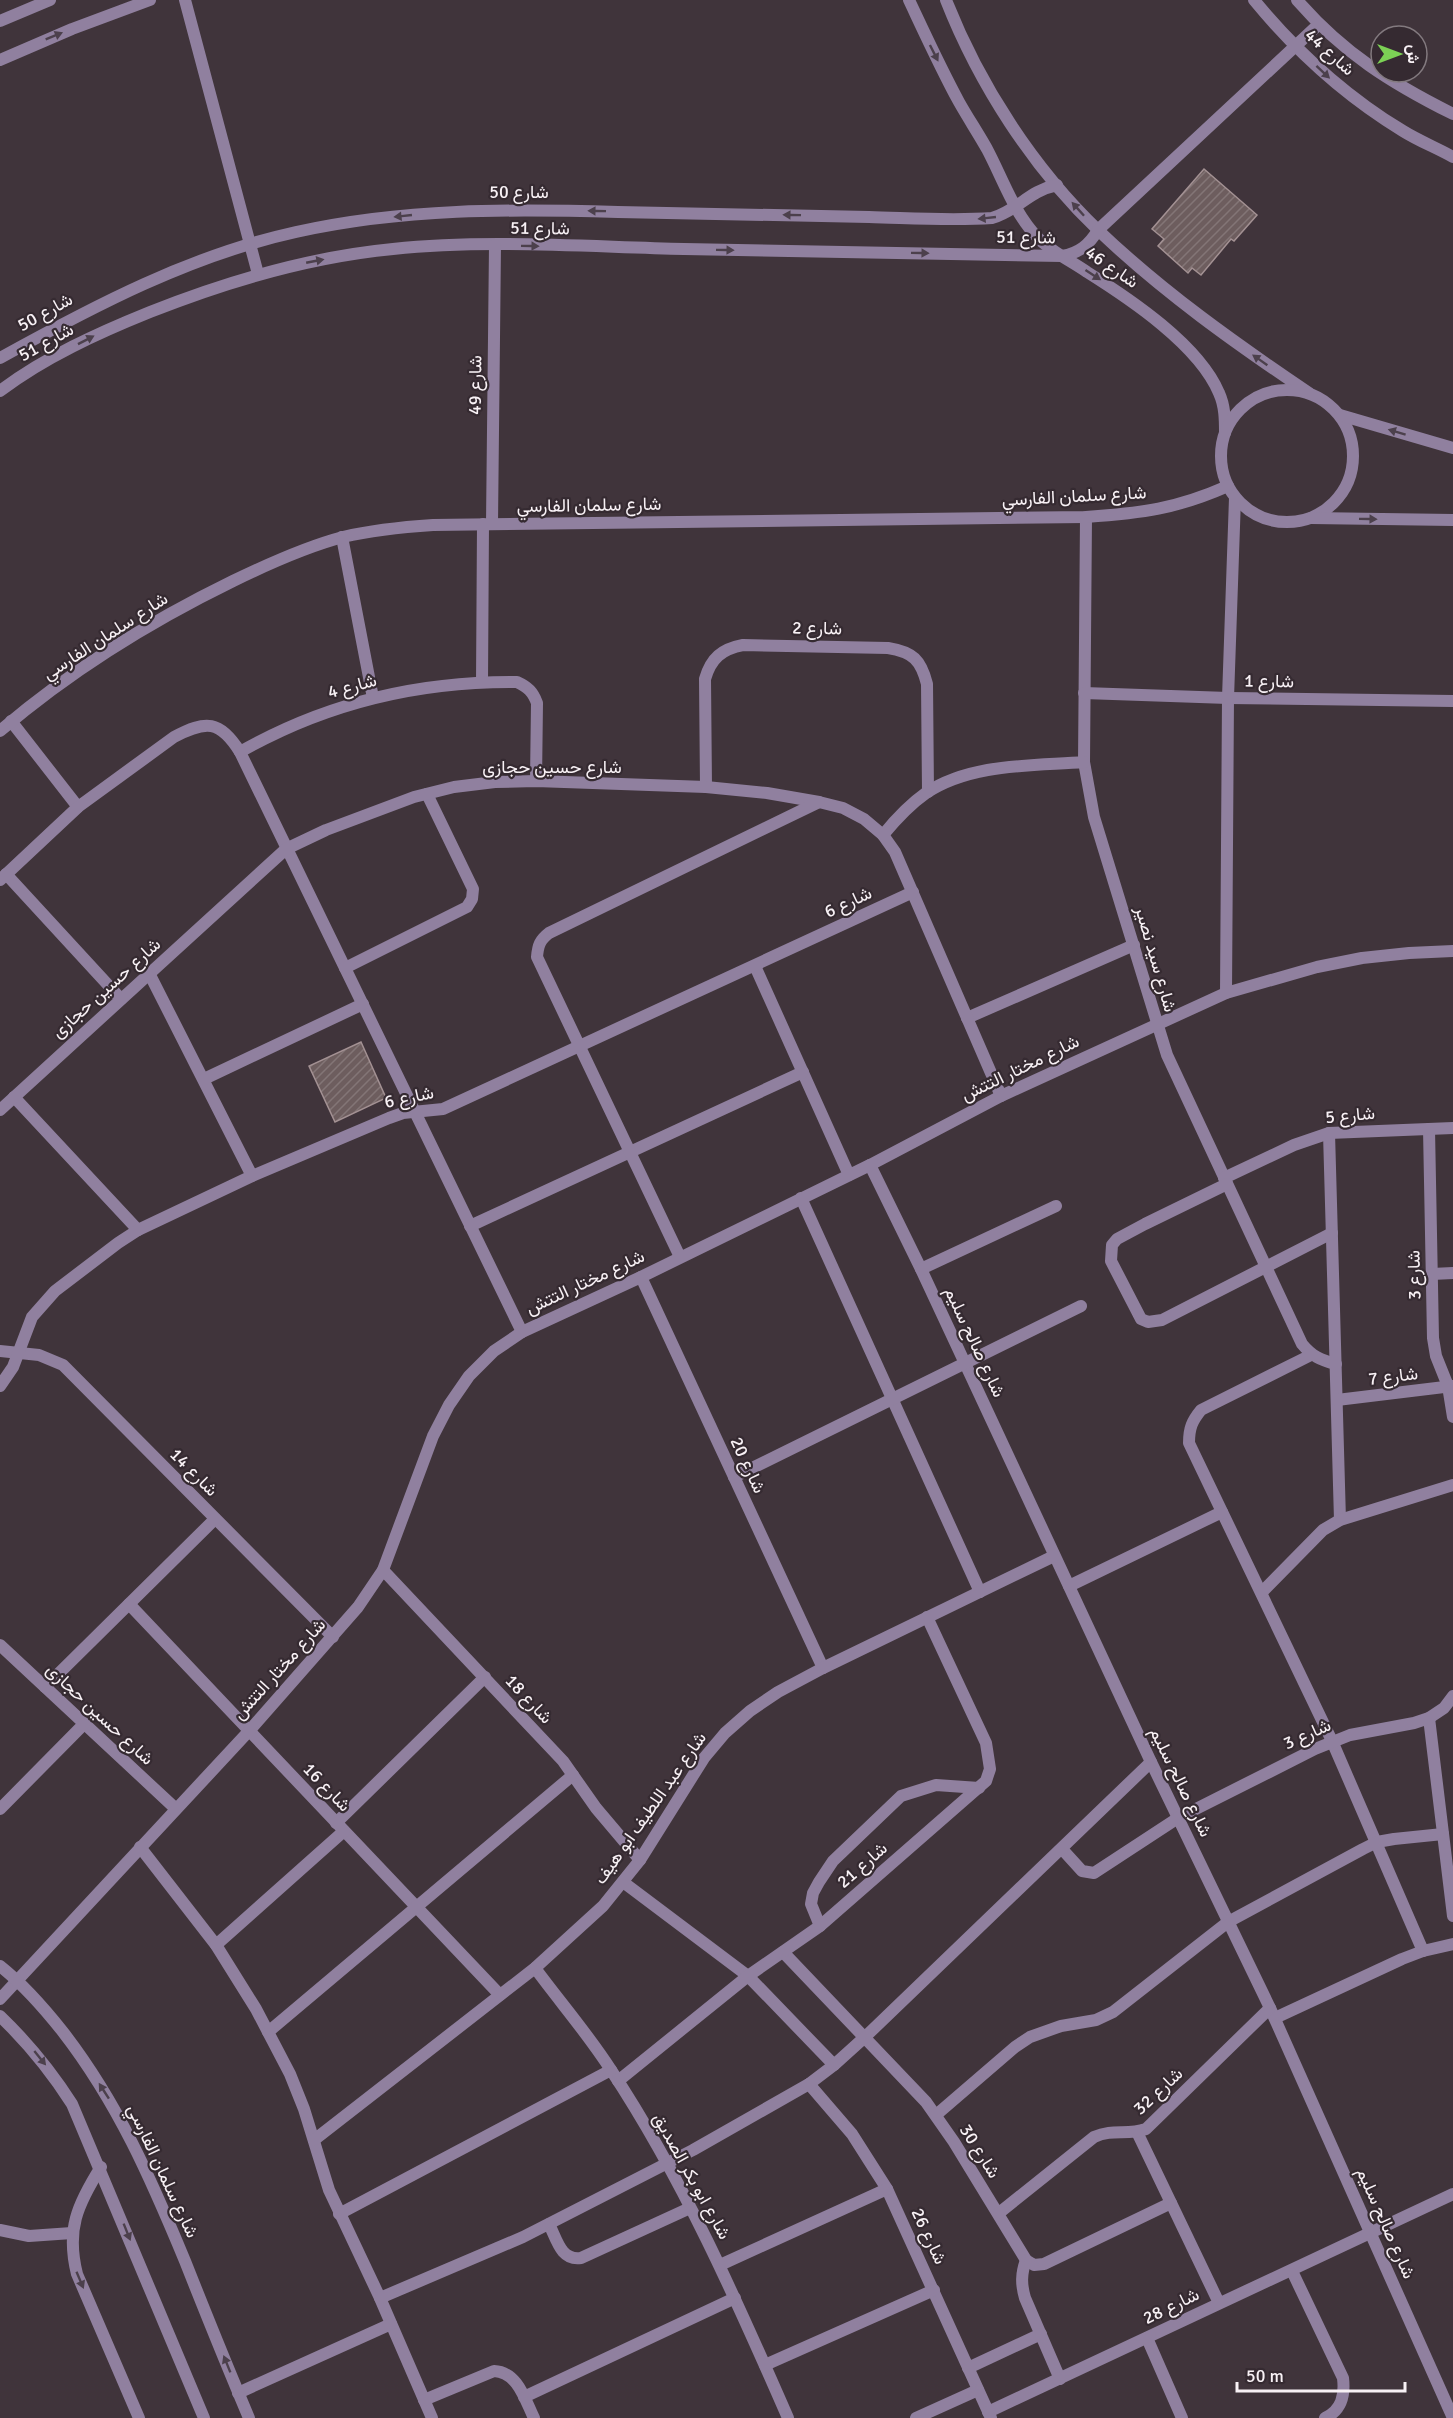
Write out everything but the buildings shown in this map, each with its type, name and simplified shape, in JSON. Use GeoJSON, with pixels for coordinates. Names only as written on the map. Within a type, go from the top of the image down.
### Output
{"type":"FeatureCollection","features":[{"type":"Feature","properties":{"kind":"street"},"geometry":{"type":"LineString","coordinates":[[0,21],[50,0]]}},
{"type":"Feature","properties":{"kind":"street"},"geometry":{"type":"LineString","coordinates":[[0,60],[72,29],[150,0]]}},
{"type":"Feature","properties":{"kind":"street"},"geometry":{"type":"LineString","coordinates":[[185,0],[258,274]]}},
{"type":"Feature","properties":{"kind":"street","name":"شارع 46"},"geometry":{"type":"LineString","coordinates":[[909,0],[1016,208],[1039,239],[1140,308],[1172,334],[1200,362],[1212,378],[1220,395],[1225,414],[1225,434]]}},
{"type":"Feature","properties":{"kind":"street","name":"شارع 46"},"geometry":{"type":"LineString","coordinates":[[946,0],[974,59],[1026,145],[1057,185],[1098,230],[1195,313],[1309,393]]}},
{"type":"Feature","properties":{"kind":"street","name":"شارع 44"},"geometry":{"type":"LineString","coordinates":[[1254,0],[1296,46],[1336,84],[1394,125],[1453,157]]}},
{"type":"Feature","properties":{"kind":"street","name":"شارع 44"},"geometry":{"type":"LineString","coordinates":[[1297,0],[1318,25],[1357,59],[1385,78],[1453,114]]}},
{"type":"Feature","properties":{"kind":"street","name":"شارع 51"},"geometry":{"type":"LineString","coordinates":[[0,391],[62,353],[108,329],[169,304],[258,274],[348,255],[394,249],[495,245],[1073,254],[1084,248],[1098,230],[1318,25]]}},
{"type":"Feature","properties":{"kind":"street","name":"شارع 50"},"geometry":{"type":"LineString","coordinates":[[0,358],[101,303],[160,277],[250,244],[345,223],[492,209],[992,219],[1016,208],[1034,192],[1057,185]]}},
{"type":"Feature","properties":{"kind":"street","name":"شارع 49"},"geometry":{"type":"LineString","coordinates":[[488,524],[495,245]]}},
{"type":"Feature","properties":{"kind":"street"},"geometry":{"type":"LineString","coordinates":[[1453,448],[1340,415],[1320,398],[1309,393],[1283,390],[1258,396],[1244,405],[1232,418],[1221,451],[1222,469],[1235,498],[1258,516],[1270,520],[1284,522],[1310,518],[1453,520]]}},
{"type":"Feature","properties":{"kind":"street"},"geometry":{"type":"LineString","coordinates":[[1310,518],[1336,501],[1345,489],[1351,474],[1352,444],[1340,415]]}},
{"type":"Feature","properties":{"kind":"street","name":"شارع سلمان الفارسي"},"geometry":{"type":"LineString","coordinates":[[0,730],[58,685],[201,596],[293,554],[342,537],[389,528],[488,524],[1086,517],[1168,508],[1198,499],[1228,486]]}},
{"type":"Feature","properties":{"kind":"street"},"geometry":{"type":"LineString","coordinates":[[1226,993],[1228,698],[1235,498]]}},
{"type":"Feature","properties":{"kind":"street","name":"شارع سيد نصير"},"geometry":{"type":"LineString","coordinates":[[1086,517],[1084,762],[1094,817],[1167,1054],[1265,1267],[1302,1344],[1311,1355]]}},
{"type":"Feature","properties":{"kind":"street"},"geometry":{"type":"LineString","coordinates":[[482,682],[488,524]]}},
{"type":"Feature","properties":{"kind":"street"},"geometry":{"type":"LineString","coordinates":[[342,537],[373,698]]}},
{"type":"Feature","properties":{"kind":"street","name":"شارع 2"},"geometry":{"type":"LineString","coordinates":[[706,787],[705,679],[709,666],[717,655],[729,647],[743,645],[888,648],[903,650],[915,657],[924,669],[927,684],[928,792]]}},
{"type":"Feature","properties":{"kind":"street","name":"شارع 4"},"geometry":{"type":"LineString","coordinates":[[240,752],[269,735],[322,713],[373,698],[445,685],[518,682],[533,693],[537,703],[536,781]]}},
{"type":"Feature","properties":{"kind":"street","name":"شارع 1"},"geometry":{"type":"LineString","coordinates":[[1084,693],[1228,698],[1453,701]]}},
{"type":"Feature","properties":{"kind":"street"},"geometry":{"type":"LineString","coordinates":[[11,721],[78,807]]}},
{"type":"Feature","properties":{"kind":"street"},"geometry":{"type":"LineString","coordinates":[[121,999],[3,877],[78,807],[174,737],[191,728],[204,725],[218,727],[230,736],[240,752],[522,1332]]}},
{"type":"Feature","properties":{"kind":"street"},"geometry":{"type":"LineString","coordinates":[[883,835],[903,811],[928,792],[958,778],[992,770],[1084,762]]}},
{"type":"Feature","properties":{"kind":"street","name":"شارع حسين حجازى"},"geometry":{"type":"LineString","coordinates":[[0,1110],[286,849],[326,830],[427,794],[454,787],[495,782],[536,781],[706,787],[767,793],[819,802],[843,808],[857,815],[883,835],[895,852],[1000,1096]]}},
{"type":"Feature","properties":{"kind":"street"},"geometry":{"type":"LineString","coordinates":[[345,968],[467,906],[472,899],[472,889],[427,794]]}},
{"type":"Feature","properties":{"kind":"street"},"geometry":{"type":"LineString","coordinates":[[681,1257],[537,957],[538,947],[542,939],[559,928],[819,802]]}},
{"type":"Feature","properties":{"kind":"street","name":"شارع 6"},"geometry":{"type":"LineString","coordinates":[[0,1386],[13,1367],[32,1317],[55,1291],[138,1230],[252,1176],[389,1118],[443,1109],[913,892]]}},
{"type":"Feature","properties":{"kind":"street"},"geometry":{"type":"LineString","coordinates":[[967,1018],[1134,945]]}},
{"type":"Feature","properties":{"kind":"street","name":"شارع مختار التتش"},"geometry":{"type":"LineString","coordinates":[[0,1999],[249,1731],[358,1607],[383,1570],[433,1436],[449,1405],[469,1376],[494,1351],[522,1332],[641,1277],[870,1165],[1000,1096],[1226,993],[1317,967],[1362,958],[1453,951]]}},
{"type":"Feature","properties":{"kind":"street"},"geometry":{"type":"LineString","coordinates":[[754,966],[849,1175]]}},
{"type":"Feature","properties":{"kind":"street"},"geometry":{"type":"LineString","coordinates":[[149,973],[252,1176]]}},
{"type":"Feature","properties":{"kind":"street"},"geometry":{"type":"LineString","coordinates":[[204,1079],[363,1004]]}},
{"type":"Feature","properties":{"kind":"street"},"geometry":{"type":"LineString","coordinates":[[470,1226],[803,1072]]}},
{"type":"Feature","properties":{"kind":"street"},"geometry":{"type":"LineString","coordinates":[[14,1097],[138,1230]]}},
{"type":"Feature","properties":{"kind":"street","name":"شارع 5"},"geometry":{"type":"LineString","coordinates":[[1332,1233],[1155,1322],[1141,1318],[1111,1261],[1110,1253],[1117,1239],[1294,1145],[1329,1133],[1453,1128]]}},
{"type":"Feature","properties":{"kind":"street","name":"شارع 3"},"geometry":{"type":"LineString","coordinates":[[1429,1129],[1433,1338],[1436,1356],[1451,1386],[1453,1417]]}},
{"type":"Feature","properties":{"kind":"street"},"geometry":{"type":"LineString","coordinates":[[1329,1133],[1340,1520]]}},
{"type":"Feature","properties":{"kind":"street","name":"شارع صالح سليم"},"geometry":{"type":"LineString","coordinates":[[870,1165],[921,1269],[1151,1762],[1272,2013],[1453,2418]]}},
{"type":"Feature","properties":{"kind":"street"},"geometry":{"type":"LineString","coordinates":[[801,1198],[980,1592]]}},
{"type":"Feature","properties":{"kind":"street"},"geometry":{"type":"LineString","coordinates":[[921,1269],[1056,1206]]}},
{"type":"Feature","properties":{"kind":"street"},"geometry":{"type":"LineString","coordinates":[[1432,1274],[1453,1273]]}},
{"type":"Feature","properties":{"kind":"street","name":"شارع 20"},"geometry":{"type":"LineString","coordinates":[[641,1277],[823,1668]]}},
{"type":"Feature","properties":{"kind":"street"},"geometry":{"type":"LineString","coordinates":[[734,1477],[1081,1306]]}},
{"type":"Feature","properties":{"kind":"street","name":"شارع 14"},"geometry":{"type":"LineString","coordinates":[[0,1351],[39,1355],[63,1365],[333,1637]]}},
{"type":"Feature","properties":{"kind":"street"},"geometry":{"type":"LineString","coordinates":[[1336,1364],[1311,1355],[1201,1410],[1193,1419],[1189,1431],[1189,1443],[1332,1741],[1423,1951]]}},
{"type":"Feature","properties":{"kind":"street","name":"شارع 7"},"geometry":{"type":"LineString","coordinates":[[1337,1400],[1451,1386]]}},
{"type":"Feature","properties":{"kind":"street"},"geometry":{"type":"LineString","coordinates":[[1262,1592],[1323,1530],[1340,1520],[1453,1485]]}},
{"type":"Feature","properties":{"kind":"street"},"geometry":{"type":"LineString","coordinates":[[1069,1586],[1222,1512]]}},
{"type":"Feature","properties":{"kind":"street"},"geometry":{"type":"LineString","coordinates":[[45,1687],[214,1519]]}},
{"type":"Feature","properties":{"kind":"street","name":"شارع عبد اللطيف ابو هيف"},"geometry":{"type":"LineString","coordinates":[[314,2140],[535,1968],[603,1906],[640,1860],[704,1758],[725,1733],[760,1705],[823,1668],[1054,1556]]}},
{"type":"Feature","properties":{"kind":"street","name":"شارع 18"},"geometry":{"type":"LineString","coordinates":[[383,1570],[573,1775],[596,1808],[640,1860]]}},
{"type":"Feature","properties":{"kind":"street","name":"شارع 16"},"geometry":{"type":"LineString","coordinates":[[129,1604],[500,1995]]}},
{"type":"Feature","properties":{"kind":"street","name":"شارع 21"},"geometry":{"type":"LineString","coordinates":[[618,2081],[748,1976],[820,1926],[986,1781],[990,1768],[986,1743],[927,1617]]}},
{"type":"Feature","properties":{"kind":"street","name":"شارع حسين حجازى"},"geometry":{"type":"LineString","coordinates":[[0,1645],[176,1809]]}},
{"type":"Feature","properties":{"kind":"street"},"geometry":{"type":"LineString","coordinates":[[216,1945],[340,1827],[484,1677]]}},
{"type":"Feature","properties":{"kind":"street","name":"شارع 3"},"geometry":{"type":"LineString","coordinates":[[1062,1849],[1082,1871],[1094,1874],[1178,1818],[1332,1741],[1371,1731],[1414,1724],[1430,1718],[1444,1708],[1453,1696]]}},
{"type":"Feature","properties":{"kind":"street"},"geometry":{"type":"LineString","coordinates":[[1430,1718],[1453,1916]]}},
{"type":"Feature","properties":{"kind":"street"},"geometry":{"type":"LineString","coordinates":[[0,1809],[84,1724]]}},
{"type":"Feature","properties":{"kind":"street"},"geometry":{"type":"LineString","coordinates":[[380,2298],[549,2224],[667,2164],[809,2084],[865,2037],[1151,1762]]}},
{"type":"Feature","properties":{"kind":"street"},"geometry":{"type":"LineString","coordinates":[[268,2032],[573,1775]]}},
{"type":"Feature","properties":{"kind":"street"},"geometry":{"type":"LineString","coordinates":[[820,1926],[811,1904],[813,1893],[819,1882],[833,1861],[902,1797],[936,1785],[979,1788]]}},
{"type":"Feature","properties":{"kind":"street"},"geometry":{"type":"LineString","coordinates":[[936,2115],[1015,2047],[1030,2037],[1061,2026],[1096,2020],[1113,2012],[1228,1922],[1377,1842],[1443,1834]]}},
{"type":"Feature","properties":{"kind":"street"},"geometry":{"type":"LineString","coordinates":[[140,1847],[216,1945],[268,2032],[290,2074],[329,2190],[380,2298],[432,2418]]}},
{"type":"Feature","properties":{"kind":"street"},"geometry":{"type":"LineString","coordinates":[[623,1882],[748,1976],[834,2065]]}},
{"type":"Feature","properties":{"kind":"street","name":"شارع 32"},"geometry":{"type":"LineString","coordinates":[[999,2213],[1094,2137],[1112,2131],[1128,2133],[1146,2129],[1272,2013],[1423,1951],[1453,1944]]}},
{"type":"Feature","properties":{"kind":"street","name":"شارع 30"},"geometry":{"type":"LineString","coordinates":[[783,1952],[936,2115],[999,2213],[1026,2260]]}},
{"type":"Feature","properties":{"kind":"street","name":"شارع سلمان الفارسي"},"geometry":{"type":"LineString","coordinates":[[0,1966],[18,1980],[80,2054],[130,2136],[151,2180],[249,2418]]}},
{"type":"Feature","properties":{"kind":"street","name":"شارع ابو بكر الصديق"},"geometry":{"type":"LineString","coordinates":[[535,1968],[611,2070],[667,2164],[720,2265],[788,2418]]}},
{"type":"Feature","properties":{"kind":"street"},"geometry":{"type":"LineString","coordinates":[[0,2016],[25,2040],[52,2072],[72,2104],[204,2418]]}},
{"type":"Feature","properties":{"kind":"street"},"geometry":{"type":"LineString","coordinates":[[339,2214],[611,2070]]}},
{"type":"Feature","properties":{"kind":"street","name":"شارع 26"},"geometry":{"type":"LineString","coordinates":[[809,2084],[852,2133],[887,2189],[990,2415]]}},
{"type":"Feature","properties":{"kind":"street"},"geometry":{"type":"LineString","coordinates":[[1137,2132],[1219,2303]]}},
{"type":"Feature","properties":{"kind":"street"},"geometry":{"type":"LineString","coordinates":[[100,2167],[77,2210],[72,2233],[72,2254],[77,2274],[139,2418]]}},
{"type":"Feature","properties":{"kind":"street"},"geometry":{"type":"LineString","coordinates":[[720,2265],[887,2189]]}},
{"type":"Feature","properties":{"kind":"street","name":"شارع 28"},"geometry":{"type":"LineString","coordinates":[[990,2415],[1219,2303],[1292,2271],[1453,2194]]}},
{"type":"Feature","properties":{"kind":"street"},"geometry":{"type":"LineString","coordinates":[[1060,2379],[1022,2286],[1022,2272],[1026,2260],[1034,2265],[1044,2264],[1172,2203]]}},
{"type":"Feature","properties":{"kind":"street"},"geometry":{"type":"LineString","coordinates":[[549,2224],[566,2256],[573,2259],[581,2258],[690,2208]]}},
{"type":"Feature","properties":{"kind":"street"},"geometry":{"type":"LineString","coordinates":[[0,2230],[29,2236],[72,2233]]}},
{"type":"Feature","properties":{"kind":"street"},"geometry":{"type":"LineString","coordinates":[[1292,2271],[1343,2378],[1345,2393],[1340,2406],[1325,2418]]}},
{"type":"Feature","properties":{"kind":"street"},"geometry":{"type":"LineString","coordinates":[[765,2365],[934,2290]]}},
{"type":"Feature","properties":{"kind":"street"},"geometry":{"type":"LineString","coordinates":[[524,2397],[735,2298]]}},
{"type":"Feature","properties":{"kind":"street"},"geometry":{"type":"LineString","coordinates":[[238,2393],[391,2324]]}},
{"type":"Feature","properties":{"kind":"street"},"geometry":{"type":"LineString","coordinates":[[968,2368],[1041,2334]]}},
{"type":"Feature","properties":{"kind":"street"},"geometry":{"type":"LineString","coordinates":[[1147,2338],[1182,2418]]}},
{"type":"Feature","properties":{"kind":"street"},"geometry":{"type":"LineString","coordinates":[[424,2400],[494,2371],[504,2371],[514,2379],[534,2418]]}},
{"type":"Feature","properties":{"kind":"street"},"geometry":{"type":"LineString","coordinates":[[916,2418],[978,2390]]}}]}
